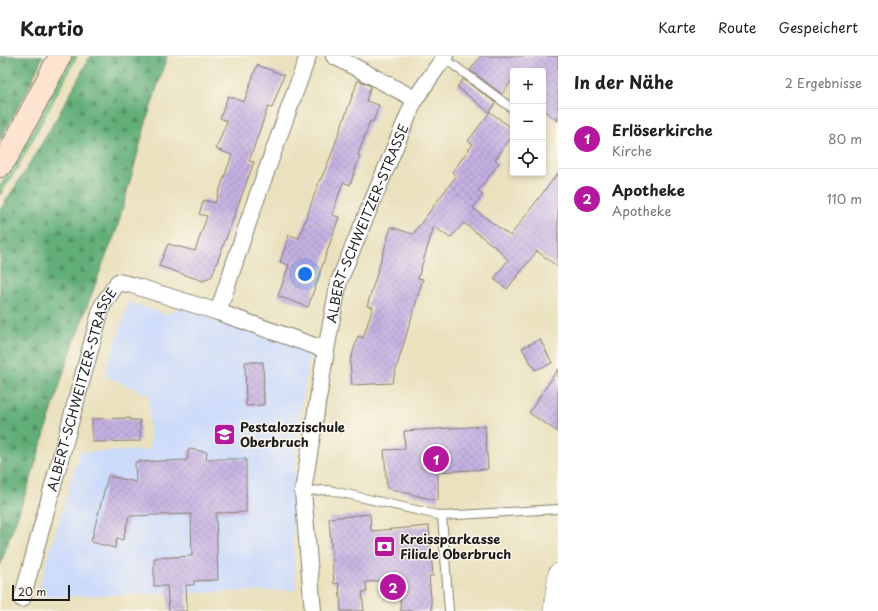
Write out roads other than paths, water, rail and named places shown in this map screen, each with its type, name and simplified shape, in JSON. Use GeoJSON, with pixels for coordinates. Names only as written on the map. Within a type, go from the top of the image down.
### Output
{"type":"FeatureCollection","features":[{"type":"Feature","properties":{"kind":"main road"},"geometry":{"type":"LineString","coordinates":[[0,166],[7,157],[60,56]]}},
{"type":"Feature","properties":{"kind":"street"},"geometry":{"type":"LineString","coordinates":[[218,312],[253,208],[308,56]]}},
{"type":"Feature","properties":{"kind":"street"},"geometry":{"type":"LineString","coordinates":[[334,56],[415,99]]}},
{"type":"Feature","properties":{"kind":"street","name":"ALBERT-SCHWEITZER-STRASSE"},"geometry":{"type":"LineString","coordinates":[[313,611],[303,491],[339,281],[415,99],[444,57]]}},
{"type":"Feature","properties":{"kind":"street","name":"ALBERT-SCHWEITZER-STRASSE"},"geometry":{"type":"LineString","coordinates":[[22,599],[102,306],[118,282],[218,312],[326,350]]}},
{"type":"Feature","properties":{"kind":"street"},"geometry":{"type":"LineString","coordinates":[[553,611],[558,573]]}},
{"type":"Feature","properties":{"kind":"lane"},"geometry":{"type":"LineString","coordinates":[[444,57],[510,107]]}},
{"type":"Feature","properties":{"kind":"lane"},"geometry":{"type":"LineString","coordinates":[[303,491],[330,490],[442,516],[558,509]]}},
{"type":"Feature","properties":{"kind":"lane"},"geometry":{"type":"LineString","coordinates":[[442,516],[450,611]]}},
{"type":"Feature","properties":{"kind":"place","name":"Pestalozzischule Oberbruch"},"geometry":{"type":"Point","coordinates":[224,434]}},
{"type":"Feature","properties":{"kind":"place","name":"Erlöserkirche"},"geometry":{"type":"Point","coordinates":[436,459]}},
{"type":"Feature","properties":{"kind":"place","name":"Kreissparkasse Filiale Oberbruch"},"geometry":{"type":"Point","coordinates":[385,546]}},
{"type":"Feature","properties":{"kind":"place","name":"Apotheke"},"geometry":{"type":"Point","coordinates":[393,587]}}]}
